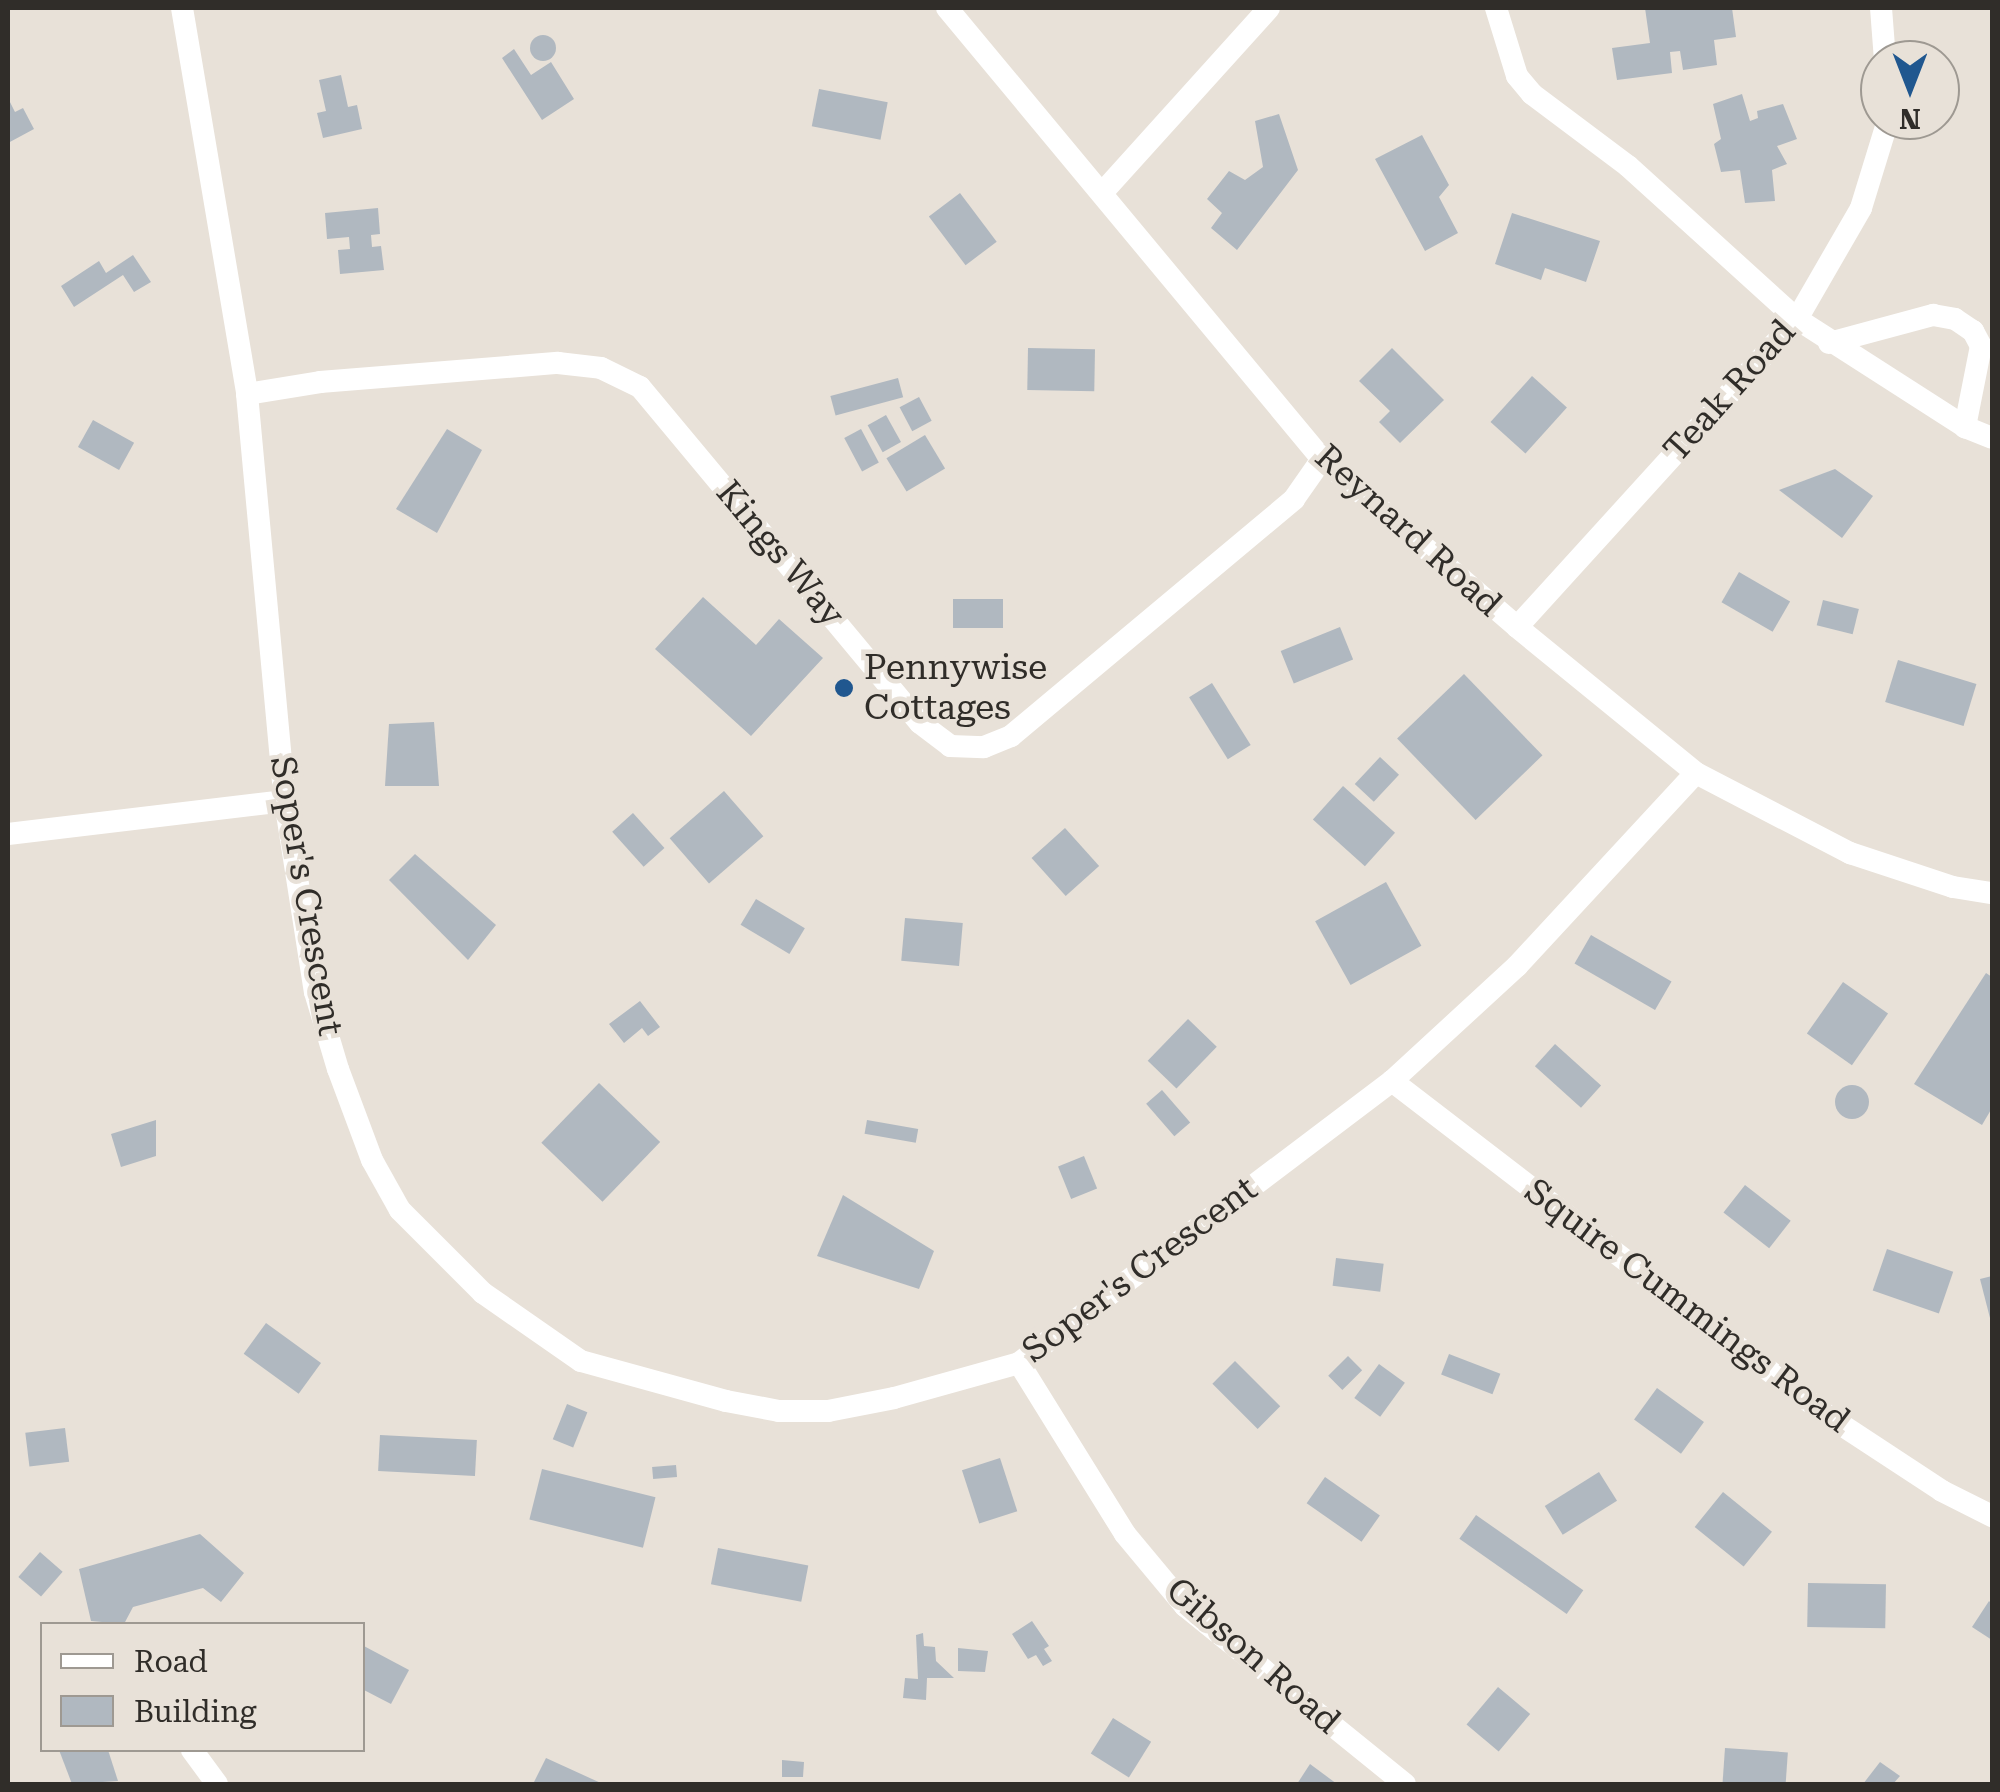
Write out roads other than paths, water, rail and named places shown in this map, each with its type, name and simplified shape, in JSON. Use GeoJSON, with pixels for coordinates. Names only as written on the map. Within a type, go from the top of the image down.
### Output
{"type":"FeatureCollection","features":[{"type":"Feature","properties":{"kind":"street","name":"Soper's Crescent"},"geometry":{"type":"LineString","coordinates":[[182,8],[247,394],[285,801],[315,992],[338,1070],[372,1160],[400,1210],[483,1293],[580,1361],[779,1411],[828,1411],[894,1398],[1019,1362],[1392,1081],[1505,978],[1696,773]]}},
{"type":"Feature","properties":{"kind":"street","name":"Reynard Road"},"geometry":{"type":"LineString","coordinates":[[947,8],[1322,459],[1517,627],[1696,773],[1850,853],[1953,886],[1992,893]]}},
{"type":"Feature","properties":{"kind":"street"},"geometry":{"type":"LineString","coordinates":[[1102,193],[1269,8]]}},
{"type":"Feature","properties":{"kind":"street"},"geometry":{"type":"LineString","coordinates":[[1496,8],[1517,76],[1532,94],[1628,166],[1796,319],[1964,426],[1992,438]]}},
{"type":"Feature","properties":{"kind":"street"},"geometry":{"type":"LineString","coordinates":[[1882,8],[1884,40]]}},
{"type":"Feature","properties":{"kind":"street","name":"Teak Road"},"geometry":{"type":"LineString","coordinates":[[1517,627],[1796,319],[1860,208],[1882,140]]}},
{"type":"Feature","properties":{"kind":"street"},"geometry":{"type":"LineString","coordinates":[[1829,343],[1933,315],[1955,319],[1973,330],[1980,346],[1964,426]]}},
{"type":"Feature","properties":{"kind":"street","name":"Kings Way"},"geometry":{"type":"LineString","coordinates":[[247,394],[320,382],[558,363],[601,368],[627,380],[652,402],[920,723],[950,746],[984,747],[1010,736],[1294,499],[1322,459]]}},
{"type":"Feature","properties":{"kind":"street"},"geometry":{"type":"LineString","coordinates":[[8,834],[285,801]]}},
{"type":"Feature","properties":{"kind":"street","name":"Squire Cummings Road"},"geometry":{"type":"LineString","coordinates":[[1392,1081],[1828,1416],[1942,1491],[1992,1516]]}},
{"type":"Feature","properties":{"kind":"street","name":"Gibson Road"},"geometry":{"type":"LineString","coordinates":[[1019,1362],[1125,1534],[1185,1606],[1405,1784]]}},
{"type":"Feature","properties":{"kind":"street"},"geometry":{"type":"LineString","coordinates":[[194,1752],[218,1784]]}},
{"type":"Feature","properties":{"kind":"place","name":"Pennywise Cottages"},"geometry":{"type":"Point","coordinates":[844,688]}}]}
